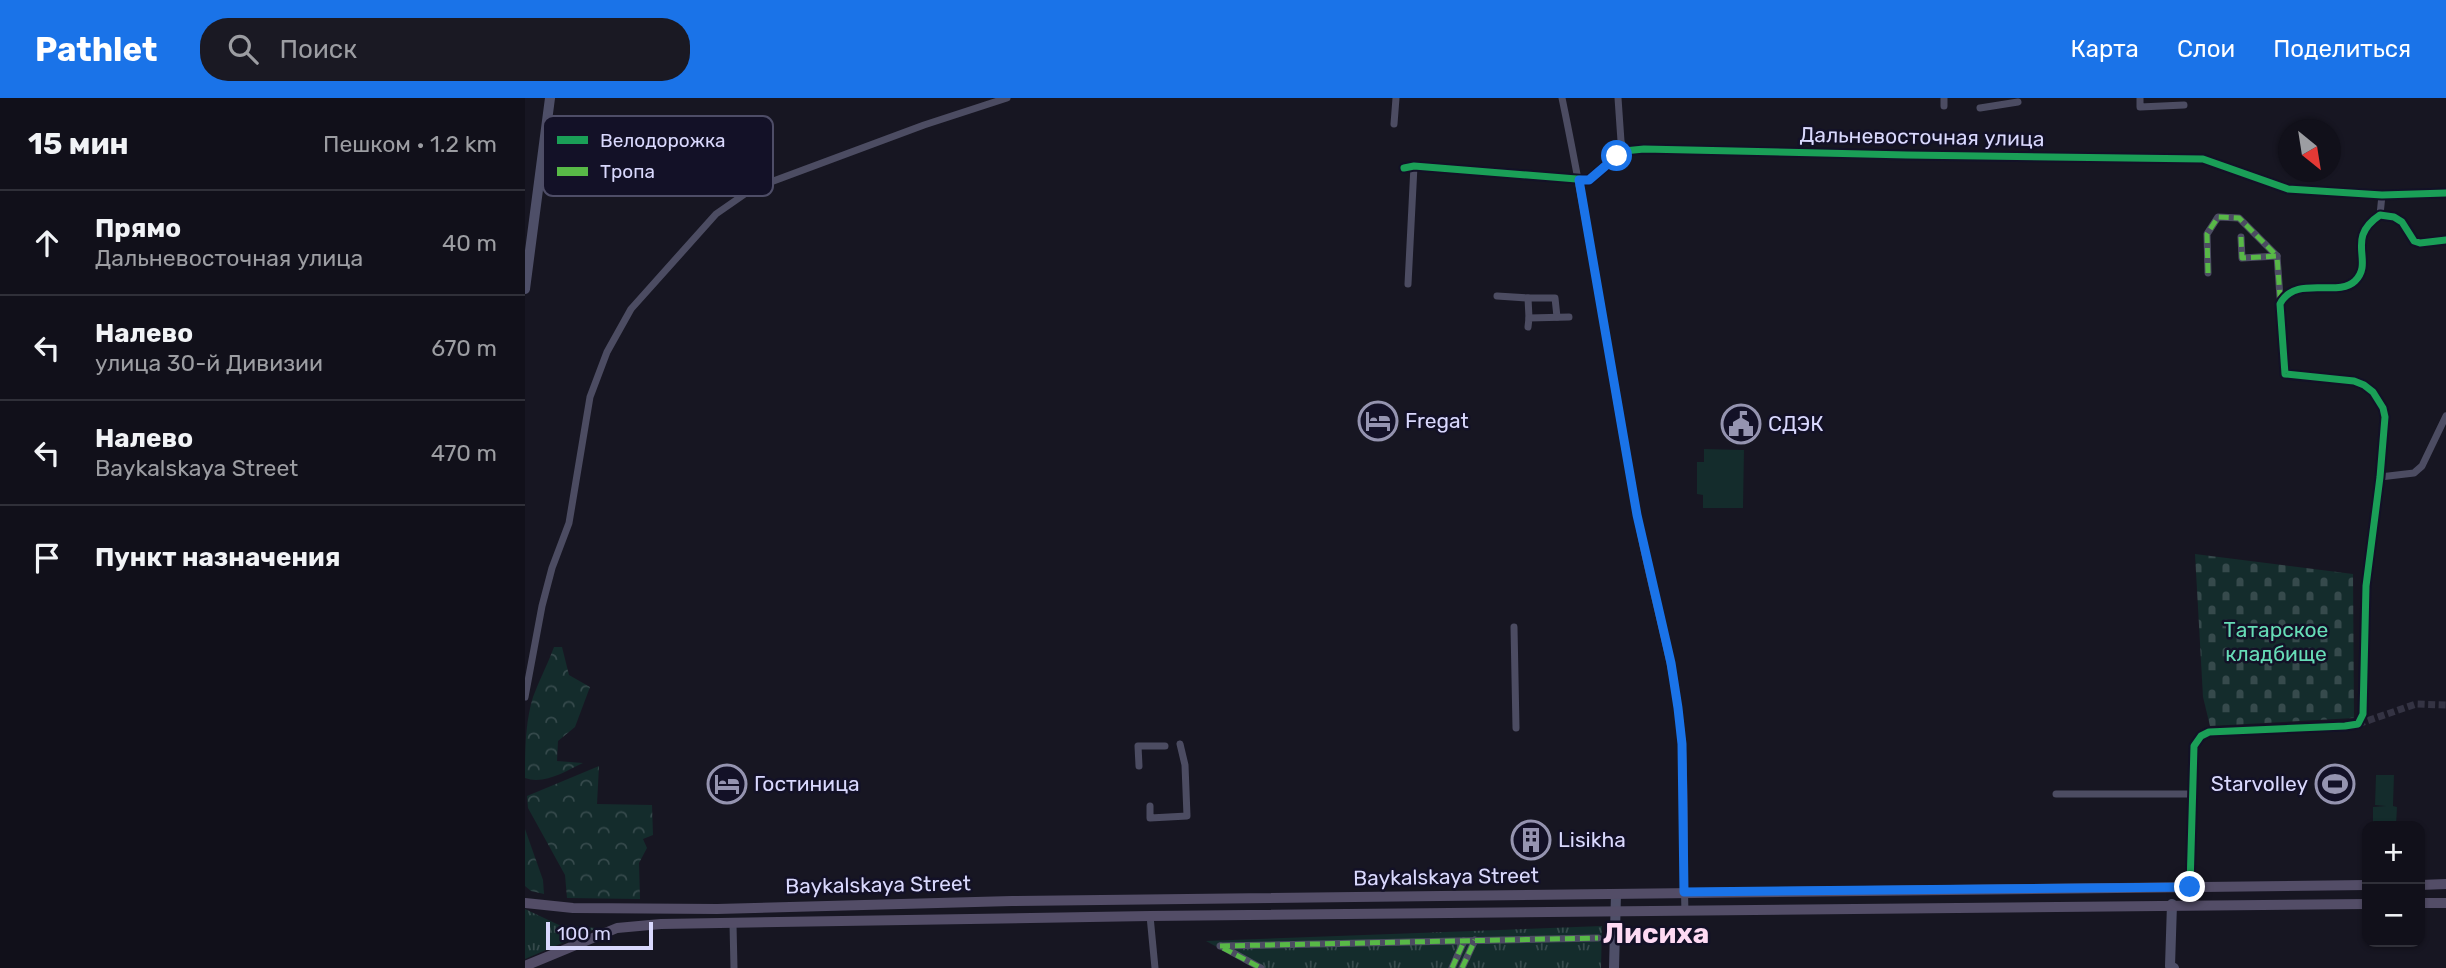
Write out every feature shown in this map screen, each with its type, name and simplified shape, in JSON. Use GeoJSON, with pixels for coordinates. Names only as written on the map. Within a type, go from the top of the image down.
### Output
{"type":"FeatureCollection","features":[{"type":"Feature","properties":{"kind":"main road"},"geometry":{"type":"LineString","coordinates":[[548,116],[550,98]]}},
{"type":"Feature","properties":{"kind":"main road"},"geometry":{"type":"LineString","coordinates":[[525,289],[543,151]]}},
{"type":"Feature","properties":{"kind":"main road"},"geometry":{"type":"LineString","coordinates":[[2425,885],[2446,884]]}},
{"type":"Feature","properties":{"kind":"main road","name":"Baykalskaya Street"},"geometry":{"type":"LineString","coordinates":[[525,903],[543,907],[573,908],[717,909],[998,901],[2362,885]]}},
{"type":"Feature","properties":{"kind":"main road"},"geometry":{"type":"LineString","coordinates":[[1614,968],[1615,894]]}},
{"type":"Feature","properties":{"kind":"main road"},"geometry":{"type":"LineString","coordinates":[[2425,904],[2446,903]]}},
{"type":"Feature","properties":{"kind":"main road"},"geometry":{"type":"LineString","coordinates":[[2169,967],[2172,904]]}},
{"type":"Feature","properties":{"kind":"main road","name":"Baykalskaya Street"},"geometry":{"type":"LineString","coordinates":[[525,966],[617,928],[661,924],[1150,916],[2362,904]]}},
{"type":"Feature","properties":{"kind":"street"},"geometry":{"type":"LineString","coordinates":[[773,182],[924,125],[1007,98]]}},
{"type":"Feature","properties":{"kind":"street"},"geometry":{"type":"LineString","coordinates":[[1394,124],[1396,98]]}},
{"type":"Feature","properties":{"kind":"street"},"geometry":{"type":"LineString","coordinates":[[1562,98],[1579,180],[1637,515],[1671,663],[1678,708],[1682,744],[1685,911]]}},
{"type":"Feature","properties":{"kind":"street"},"geometry":{"type":"LineString","coordinates":[[1405,168],[1414,166],[1589,180],[1623,151],[1618,98]]}},
{"type":"Feature","properties":{"kind":"street"},"geometry":{"type":"LineString","coordinates":[[2140,98],[2140,107],[2183,105]]}},
{"type":"Feature","properties":{"kind":"street"},"geometry":{"type":"LineString","coordinates":[[1980,108],[2018,102]]}},
{"type":"Feature","properties":{"kind":"street","name":"Дальневосточная улица"},"geometry":{"type":"LineString","coordinates":[[1623,151],[1644,149],[2203,159],[2287,189],[2382,195],[2446,193]]}},
{"type":"Feature","properties":{"kind":"street"},"geometry":{"type":"LineString","coordinates":[[1408,284],[1414,166]]}},
{"type":"Feature","properties":{"kind":"street"},"geometry":{"type":"LineString","coordinates":[[2380,215],[2382,195]]}},
{"type":"Feature","properties":{"kind":"street"},"geometry":{"type":"LineString","coordinates":[[525,697],[542,606],[552,568],[569,523],[590,397],[607,352],[631,309],[716,214],[742,196]]}},
{"type":"Feature","properties":{"kind":"street"},"geometry":{"type":"LineString","coordinates":[[2190,887],[2194,746],[2201,736],[2209,732],[2358,724],[2363,715],[2366,586],[2385,417],[2378,400],[2364,385],[2354,381],[2285,374],[2279,310],[2283,297],[2301,288],[2348,285],[2357,280],[2363,260],[2361,235],[2369,222],[2380,215],[2394,217],[2402,222],[2414,241],[2420,243],[2446,240]]}},
{"type":"Feature","properties":{"kind":"street"},"geometry":{"type":"LineString","coordinates":[[2208,273],[2207,234],[2217,224],[2218,217],[2239,218],[2277,256],[2280,297]]}},
{"type":"Feature","properties":{"kind":"street"},"geometry":{"type":"LineString","coordinates":[[2241,237],[2242,258],[2277,256]]}},
{"type":"Feature","properties":{"kind":"street"},"geometry":{"type":"LineString","coordinates":[[1497,296],[1555,298],[1557,317]]}},
{"type":"Feature","properties":{"kind":"street"},"geometry":{"type":"LineString","coordinates":[[1528,298],[1528,327]]}},
{"type":"Feature","properties":{"kind":"street"},"geometry":{"type":"LineString","coordinates":[[1529,318],[1569,317]]}},
{"type":"Feature","properties":{"kind":"street"},"geometry":{"type":"LineString","coordinates":[[2380,477],[2417,471],[2446,416]]}},
{"type":"Feature","properties":{"kind":"street"},"geometry":{"type":"LineString","coordinates":[[1514,627],[1515,728]]}},
{"type":"Feature","properties":{"kind":"street"},"geometry":{"type":"LineString","coordinates":[[1150,806],[1150,818],[1187,816],[1185,765],[1180,744]]}},
{"type":"Feature","properties":{"kind":"street"},"geometry":{"type":"LineString","coordinates":[[1139,766],[1138,746],[1165,746]]}},
{"type":"Feature","properties":{"kind":"street"},"geometry":{"type":"LineString","coordinates":[[2056,794],[2192,794]]}},
{"type":"Feature","properties":{"kind":"street"},"geometry":{"type":"LineString","coordinates":[[1150,916],[1155,968]]}},
{"type":"Feature","properties":{"kind":"street"},"geometry":{"type":"LineString","coordinates":[[733,924],[734,968]]}},
{"type":"Feature","properties":{"kind":"street"},"geometry":{"type":"LineString","coordinates":[[1261,968],[1220,946],[1598,938]]}},
{"type":"Feature","properties":{"kind":"street"},"geometry":{"type":"LineString","coordinates":[[1462,968],[1475,940]]}},
{"type":"Feature","properties":{"kind":"street"},"geometry":{"type":"LineString","coordinates":[[1452,968],[1464,941]]}},
{"type":"Feature","properties":{"kind":"green space"},"geometry":{"type":"Polygon","coordinates":[[[1704,449],[1744,450],[1743,508],[1703,508],[1703,495],[1697,494],[1697,462],[1704,462],[1704,449]]]}},
{"type":"Feature","properties":{"kind":"green space","name":"Татарское кладбище"},"geometry":{"type":"Polygon","coordinates":[[[2195,554],[2353,574],[2354,718],[2210,726],[2203,697],[2195,554]]]}},
{"type":"Feature","properties":{"kind":"green space"},"geometry":{"type":"Polygon","coordinates":[[[554,647],[562,647],[569,675],[590,687],[575,727],[558,741],[557,761],[583,763],[555,776],[532,780],[525,778],[528,717],[533,697],[554,647]]]}},
{"type":"Feature","properties":{"kind":"green space"},"geometry":{"type":"Polygon","coordinates":[[[599,766],[597,804],[652,805],[653,835],[643,839],[647,848],[639,863],[640,899],[567,898],[565,875],[528,808],[527,796],[599,766]]]}},
{"type":"Feature","properties":{"kind":"green space"},"geometry":{"type":"Polygon","coordinates":[[[2376,775],[2394,775],[2393,806],[2397,807],[2396,821],[2373,821],[2373,807],[2386,806],[2375,805],[2376,775]]]}},
{"type":"Feature","properties":{"kind":"green space"},"geometry":{"type":"Polygon","coordinates":[[[525,829],[543,880],[544,894],[531,891],[525,886],[525,829]]]}},
{"type":"Feature","properties":{"kind":"green space"},"geometry":{"type":"Polygon","coordinates":[[[525,909],[559,925],[597,928],[525,959],[525,909]]]}},
{"type":"Feature","properties":{"kind":"green space"},"geometry":{"type":"Polygon","coordinates":[[[1602,926],[1601,968],[1255,968],[1206,941],[1602,926]]]}},
{"type":"Feature","properties":{"kind":"tunnel"},"geometry":{"type":"LineString","coordinates":[[2358,724],[2416,704],[2446,705]]}},
{"type":"Feature","properties":{"kind":"marked path"},"geometry":{"type":"LineString","coordinates":[[2208,273],[2207,234],[2218,217],[2239,218],[2277,256]]}},
{"type":"Feature","properties":{"kind":"marked path"},"geometry":{"type":"LineString","coordinates":[[2241,237],[2242,258],[2277,256],[2280,297]]}},
{"type":"Feature","properties":{"kind":"marked path"},"geometry":{"type":"LineString","coordinates":[[1220,946],[1598,938]]}},
{"type":"Feature","properties":{"kind":"marked path"},"geometry":{"type":"LineString","coordinates":[[1462,968],[1475,940]]}},
{"type":"Feature","properties":{"kind":"marked path"},"geometry":{"type":"LineString","coordinates":[[1452,968],[1464,941]]}},
{"type":"Feature","properties":{"kind":"marked path"},"geometry":{"type":"LineString","coordinates":[[1223,948],[1261,968]]}},
{"type":"Feature","properties":{"kind":"cycle path"},"geometry":{"type":"LineString","coordinates":[[1404,168],[1414,166],[1589,180],[1624,151],[1644,149],[2203,159],[2288,189],[2382,195],[2446,193]]}},
{"type":"Feature","properties":{"kind":"cycle path"},"geometry":{"type":"LineString","coordinates":[[2190,887],[2194,746],[2201,736],[2209,732],[2345,726],[2358,724],[2363,714],[2366,586],[2385,417],[2373,392],[2364,385],[2354,381],[2285,374],[2280,304],[2287,295],[2296,290],[2338,288],[2355,281],[2362,266],[2364,233],[2369,224],[2380,215],[2394,217],[2402,222],[2414,241],[2420,243],[2446,240]]}},
{"type":"Feature","properties":{"kind":"place","name":"Fregat"},"geometry":{"type":"Point","coordinates":[1378,421]}},
{"type":"Feature","properties":{"kind":"place","name":"СДЭК"},"geometry":{"type":"Point","coordinates":[1741,424]}},
{"type":"Feature","properties":{"kind":"place","name":"Гостиница"},"geometry":{"type":"Point","coordinates":[727,784]}},
{"type":"Feature","properties":{"kind":"place","name":"Starvolley"},"geometry":{"type":"Point","coordinates":[2335,784]}},
{"type":"Feature","properties":{"kind":"place","name":"Lisikha"},"geometry":{"type":"Point","coordinates":[1531,840]}},
{"type":"Feature","properties":{"kind":"district","name":"Лисиха"},"geometry":{"type":"Point","coordinates":[1656,933]}},
{"type":"Feature","properties":{"kind":"route"},"geometry":{"type":"LineString","coordinates":[[1617,156],[1589,180],[1579,180],[1637,515],[1671,663],[1678,708],[1682,744],[1684,892],[2190,887]]}}]}
